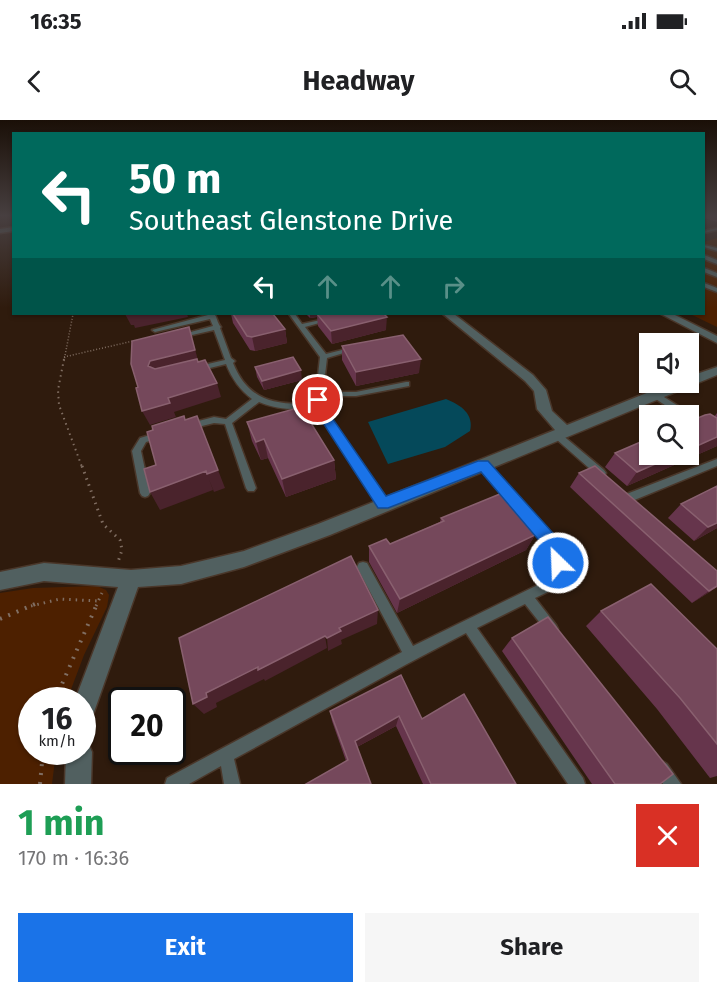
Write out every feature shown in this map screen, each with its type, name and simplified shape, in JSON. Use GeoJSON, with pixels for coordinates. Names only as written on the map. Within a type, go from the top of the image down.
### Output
{"type":"FeatureCollection","features":[{"type":"Feature","properties":{"kind":"street"},"geometry":{"type":"LineString","coordinates":[[449,315],[529,378],[540,390],[539,402],[545,414],[562,434]]}},
{"type":"Feature","properties":{"kind":"street"},"geometry":{"type":"LineString","coordinates":[[668,315],[717,340]]}},
{"type":"Feature","properties":{"kind":"street"},"geometry":{"type":"LineString","coordinates":[[699,378],[717,371]]}},
{"type":"Feature","properties":{"kind":"street"},"geometry":{"type":"LineString","coordinates":[[0,580],[44,572],[131,579],[181,575],[244,559],[324,530],[383,504],[661,393]]}},
{"type":"Feature","properties":{"kind":"street"},"geometry":{"type":"LineString","coordinates":[[91,687],[131,579]]}},
{"type":"Feature","properties":{"kind":"street"},"geometry":{"type":"LineString","coordinates":[[78,784],[79,765]]}},
{"type":"Feature","properties":{"kind":"lane"},"geometry":{"type":"LineString","coordinates":[[155,330],[212,315],[238,382],[259,398],[291,408],[319,405]]}},
{"type":"Feature","properties":{"kind":"lane"},"geometry":{"type":"LineString","coordinates":[[293,315],[324,357],[319,405],[383,504]]}},
{"type":"Feature","properties":{"kind":"lane"},"geometry":{"type":"LineString","coordinates":[[301,326],[340,316]]}},
{"type":"Feature","properties":{"kind":"lane"},"geometry":{"type":"LineString","coordinates":[[173,338],[218,327]]}},
{"type":"Feature","properties":{"kind":"lane"},"geometry":{"type":"LineString","coordinates":[[324,357],[358,348]]}},
{"type":"Feature","properties":{"kind":"lane"},"geometry":{"type":"LineString","coordinates":[[190,371],[231,361]]}},
{"type":"Feature","properties":{"kind":"lane"},"geometry":{"type":"LineString","coordinates":[[320,394],[356,394],[406,384]]}},
{"type":"Feature","properties":{"kind":"lane"},"geometry":{"type":"LineString","coordinates":[[656,395],[671,405]]}},
{"type":"Feature","properties":{"kind":"lane"},"geometry":{"type":"LineString","coordinates":[[177,430],[214,420],[228,422],[259,398]]}},
{"type":"Feature","properties":{"kind":"lane"},"geometry":{"type":"LineString","coordinates":[[228,422],[251,488]]}},
{"type":"Feature","properties":{"kind":"lane"},"geometry":{"type":"LineString","coordinates":[[145,493],[136,451],[143,440],[166,433]]}},
{"type":"Feature","properties":{"kind":"lane"},"geometry":{"type":"LineString","coordinates":[[562,434],[637,506]]}},
{"type":"Feature","properties":{"kind":"lane"},"geometry":{"type":"LineString","coordinates":[[620,491],[717,462]]}},
{"type":"Feature","properties":{"kind":"lane"},"geometry":{"type":"LineString","coordinates":[[173,784],[411,655],[548,586],[558,563],[556,548],[483,465]]}},
{"type":"Feature","properties":{"kind":"lane"},"geometry":{"type":"LineString","coordinates":[[363,567],[411,655]]}},
{"type":"Feature","properties":{"kind":"lane"},"geometry":{"type":"LineString","coordinates":[[526,596],[563,643]]}},
{"type":"Feature","properties":{"kind":"lane"},"geometry":{"type":"LineString","coordinates":[[468,625],[577,784]]}},
{"type":"Feature","properties":{"kind":"lane"},"geometry":{"type":"LineString","coordinates":[[226,755],[232,784]]}},
{"type":"Feature","properties":{"kind":"lane"},"geometry":{"type":"LineString","coordinates":[[651,756],[673,784]]}},
{"type":"Feature","properties":{"kind":"path"},"geometry":{"type":"LineString","coordinates":[[74,315],[58,390],[59,405],[100,516],[104,524],[118,536],[123,551]]}},
{"type":"Feature","properties":{"kind":"path"},"geometry":{"type":"LineString","coordinates":[[0,619],[33,605],[62,597],[98,601],[61,687]]}},
{"type":"Feature","properties":{"kind":"path"},"geometry":{"type":"LineString","coordinates":[[40,784],[42,765]]}},
{"type":"Feature","properties":{"kind":"shaded area"},"geometry":{"type":"Polygon","coordinates":[[[705,246],[717,246],[717,327],[692,315],[705,315],[705,246]]]}},
{"type":"Feature","properties":{"kind":"shaded area"},"geometry":{"type":"Polygon","coordinates":[[[97,586],[106,590],[109,595],[107,607],[72,687],[18,687],[18,765],[54,765],[52,784],[0,784],[0,593],[33,588],[97,586]]]}},
{"type":"Feature","properties":{"kind":"water"},"geometry":{"type":"Polygon","coordinates":[[[446,399],[457,404],[468,415],[470,431],[445,447],[388,464],[368,422],[446,399]]]}},
{"type":"Feature","properties":{"kind":"building"},"geometry":{"type":"Polygon","coordinates":[[[234,315],[274,315],[285,329],[252,337],[247,336],[234,315]]]}},
{"type":"Feature","properties":{"kind":"building"},"geometry":{"type":"Polygon","coordinates":[[[318,315],[385,315],[387,317],[331,331],[318,315]]]}},
{"type":"Feature","properties":{"kind":"building"},"geometry":{"type":"Polygon","coordinates":[[[189,327],[195,350],[150,361],[148,366],[155,369],[197,359],[198,362],[205,360],[217,383],[168,398],[170,403],[142,411],[131,364],[132,341],[189,327]]]}},
{"type":"Feature","properties":{"kind":"building"},"geometry":{"type":"Polygon","coordinates":[[[403,335],[421,359],[356,372],[342,346],[403,335]]]}},
{"type":"Feature","properties":{"kind":"building"},"geometry":{"type":"Polygon","coordinates":[[[293,357],[301,370],[262,381],[255,367],[293,357]]]}},
{"type":"Feature","properties":{"kind":"building"},"geometry":{"type":"Polygon","coordinates":[[[301,407],[334,460],[282,479],[264,439],[256,442],[247,422],[301,407]]]}},
{"type":"Feature","properties":{"kind":"building"},"geometry":{"type":"Polygon","coordinates":[[[710,414],[717,418],[717,437],[699,445],[699,417],[710,414]]]}},
{"type":"Feature","properties":{"kind":"building"},"geometry":{"type":"Polygon","coordinates":[[[184,416],[185,420],[197,416],[218,470],[207,474],[206,471],[150,492],[144,469],[156,465],[147,432],[153,430],[152,426],[184,416]]]}},
{"type":"Feature","properties":{"kind":"building"},"geometry":{"type":"Polygon","coordinates":[[[639,443],[639,465],[653,465],[637,472],[615,453],[639,443]]]}},
{"type":"Feature","properties":{"kind":"building"},"geometry":{"type":"Polygon","coordinates":[[[595,466],[717,571],[717,586],[709,591],[579,473],[595,466]]]}},
{"type":"Feature","properties":{"kind":"building"},"geometry":{"type":"Polygon","coordinates":[[[717,486],[717,523],[708,527],[681,504],[717,486]]]}},
{"type":"Feature","properties":{"kind":"building"},"geometry":{"type":"Polygon","coordinates":[[[500,494],[535,535],[400,599],[369,546],[386,539],[390,544],[444,521],[441,518],[500,494]]]}},
{"type":"Feature","properties":{"kind":"building"},"geometry":{"type":"Polygon","coordinates":[[[351,556],[378,610],[339,628],[341,631],[327,638],[325,636],[206,693],[207,697],[193,704],[179,638],[351,556]]]}},
{"type":"Feature","properties":{"kind":"building"},"geometry":{"type":"Polygon","coordinates":[[[651,584],[717,649],[717,744],[680,698],[601,611],[651,584]]]}},
{"type":"Feature","properties":{"kind":"building"},"geometry":{"type":"Polygon","coordinates":[[[548,617],[673,774],[660,784],[615,784],[512,638],[548,617]]]}},
{"type":"Feature","properties":{"kind":"building"},"geometry":{"type":"Polygon","coordinates":[[[401,675],[422,719],[464,694],[516,784],[431,784],[399,716],[355,741],[371,784],[306,784],[348,760],[330,711],[401,675]]]}},
{"type":"Feature","properties":{"kind":"route"},"geometry":{"type":"LineString","coordinates":[[318,400],[320,409],[383,504],[483,465],[556,548],[558,563]]}}]}
